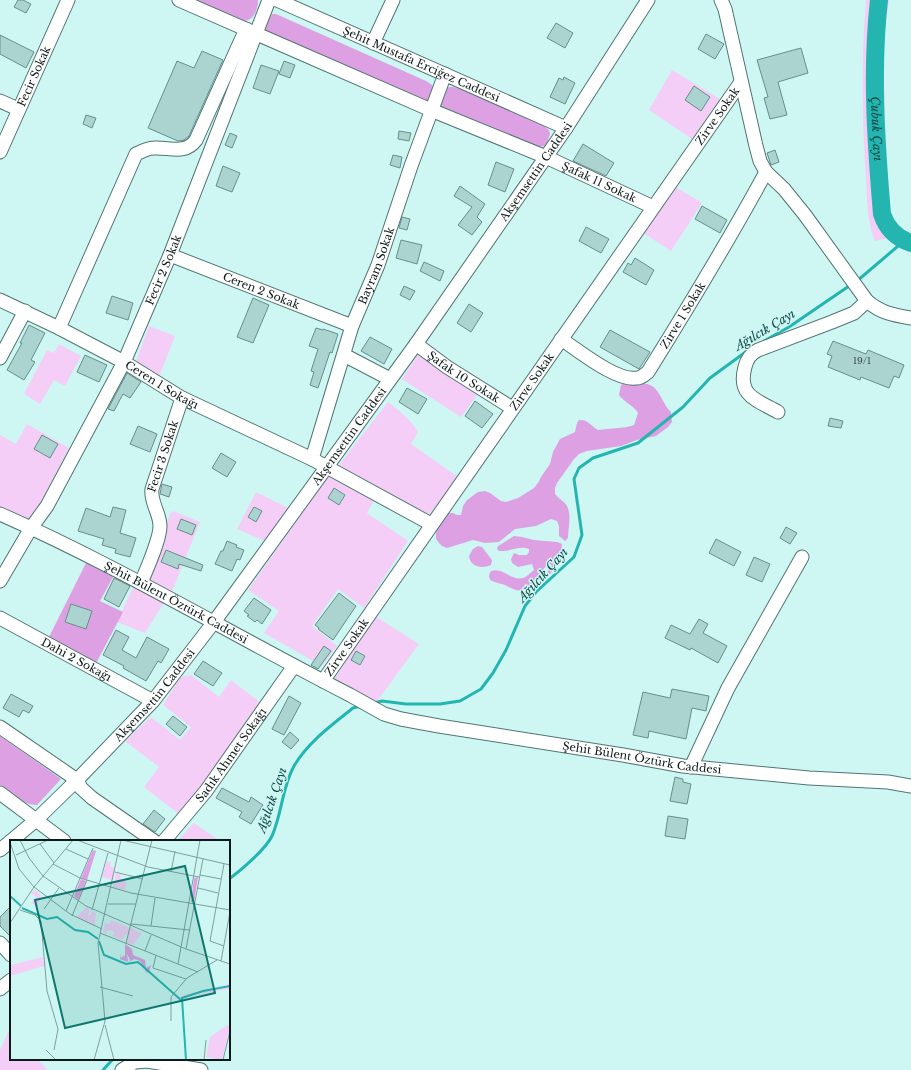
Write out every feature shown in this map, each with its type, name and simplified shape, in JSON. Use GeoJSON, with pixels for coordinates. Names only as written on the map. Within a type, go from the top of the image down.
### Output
{"type":"FeatureCollection","features":[{"type":"Feature","properties":{"kind":"street","name":"Fecir Sokak"},"geometry":{"type":"LineString","coordinates":[[0,152],[68,0]]}},
{"type":"Feature","properties":{"kind":"street","name":"Şafak 11 Sokak"},"geometry":{"type":"LineString","coordinates":[[179,0],[431,110],[546,158],[653,206]]}},
{"type":"Feature","properties":{"kind":"street","name":"Fecir 2 Sokak"},"geometry":{"type":"LineString","coordinates":[[0,581],[47,506],[124,362],[170,255],[251,31],[269,0]]}},
{"type":"Feature","properties":{"kind":"street","name":"Şehit Mustafa Erciğez Caddesi"},"geometry":{"type":"LineString","coordinates":[[277,0],[566,128]]}},
{"type":"Feature","properties":{"kind":"street"},"geometry":{"type":"LineString","coordinates":[[373,43],[393,0]]}},
{"type":"Feature","properties":{"kind":"street","name":"Akşemsettin Caddesi"},"geometry":{"type":"LineString","coordinates":[[12,840],[36,820],[77,780],[153,701],[214,622],[416,344],[546,158],[648,0]]}},
{"type":"Feature","properties":{"kind":"street"},"geometry":{"type":"LineString","coordinates":[[721,0],[725,9],[756,146],[760,161],[766,172],[784,189],[805,215],[867,301],[884,312],[911,318]]}},
{"type":"Feature","properties":{"kind":"street"},"geometry":{"type":"LineString","coordinates":[[59,328],[136,154],[148,148],[180,149],[192,146],[251,31]]}},
{"type":"Feature","properties":{"kind":"street","name":"Bayram Sokak"},"geometry":{"type":"LineString","coordinates":[[312,459],[352,326],[378,265],[431,110],[445,74]]}},
{"type":"Feature","properties":{"kind":"street","name":"Zirve Sokak"},"geometry":{"type":"LineString","coordinates":[[323,681],[431,524],[741,82]]}},
{"type":"Feature","properties":{"kind":"street"},"geometry":{"type":"LineString","coordinates":[[0,101],[18,109]]}},
{"type":"Feature","properties":{"kind":"street","name":"Zirve 1 Sokak"},"geometry":{"type":"LineString","coordinates":[[561,339],[620,376],[636,379],[642,377],[648,372],[728,242],[766,172]]}},
{"type":"Feature","properties":{"kind":"street","name":"Ceren 2 Sokak"},"geometry":{"type":"LineString","coordinates":[[170,255],[352,326]]}},
{"type":"Feature","properties":{"kind":"street","name":"Ceren 1 Sokağı"},"geometry":{"type":"LineString","coordinates":[[0,300],[25,311],[124,362],[182,398],[312,459],[431,524]]}},
{"type":"Feature","properties":{"kind":"street"},"geometry":{"type":"LineString","coordinates":[[778,412],[749,396],[745,390],[742,378],[748,357],[758,350],[854,313],[867,301]]}},
{"type":"Feature","properties":{"kind":"street"},"geometry":{"type":"LineString","coordinates":[[0,358],[25,311]]}},
{"type":"Feature","properties":{"kind":"street","name":"Şafak 10 Sokak"},"geometry":{"type":"LineString","coordinates":[[416,344],[447,367],[512,408]]}},
{"type":"Feature","properties":{"kind":"street"},"geometry":{"type":"LineString","coordinates":[[344,355],[390,379]]}},
{"type":"Feature","properties":{"kind":"street","name":"Fecir 3 Sokak"},"geometry":{"type":"LineString","coordinates":[[141,583],[160,534],[160,519],[151,495],[152,489],[182,398]]}},
{"type":"Feature","properties":{"kind":"street","name":"Şehit Bülent Öztürk Caddesi"},"geometry":{"type":"LineString","coordinates":[[0,514],[32,528],[141,583],[350,695],[376,711],[401,719],[623,754],[691,767],[808,778],[888,782],[911,786]]}},
{"type":"Feature","properties":{"kind":"street"},"geometry":{"type":"LineString","coordinates":[[691,767],[728,688],[802,558]]}},
{"type":"Feature","properties":{"kind":"street","name":"Dahi 2 Sokağı"},"geometry":{"type":"LineString","coordinates":[[0,618],[153,701]]}},
{"type":"Feature","properties":{"kind":"street","name":"Sadık Ahmet Sokağı"},"geometry":{"type":"LineString","coordinates":[[165,840],[206,791],[294,666]]}},
{"type":"Feature","properties":{"kind":"street"},"geometry":{"type":"LineString","coordinates":[[0,726],[77,780],[82,788],[92,798],[153,840]]}},
{"type":"Feature","properties":{"kind":"street"},"geometry":{"type":"LineString","coordinates":[[0,793],[63,840]]}},
{"type":"Feature","properties":{"kind":"street","name":"Akşemsettin Caddesi"},"geometry":{"type":"LineString","coordinates":[[0,850],[10,842]]}},
{"type":"Feature","properties":{"kind":"street"},"geometry":{"type":"LineString","coordinates":[[0,943],[10,954]]}},
{"type":"Feature","properties":{"kind":"street"},"geometry":{"type":"LineString","coordinates":[[0,988],[10,981]]}},
{"type":"Feature","properties":{"kind":"street"},"geometry":{"type":"LineString","coordinates":[[122,1070],[135,1062],[147,1061],[201,1070]]}},
{"type":"Feature","properties":{"kind":"shaded area"},"geometry":{"type":"Polygon","coordinates":[[[195,0],[258,0],[253,17],[244,21],[195,0]]]}},
{"type":"Feature","properties":{"kind":"shaded area"},"geometry":{"type":"Polygon","coordinates":[[[866,0],[889,0],[884,38],[888,197],[893,221],[898,228],[909,233],[875,241],[870,226],[868,211],[864,135],[863,68],[866,0]]]}},
{"type":"Feature","properties":{"kind":"shaded area"},"geometry":{"type":"Polygon","coordinates":[[[272,14],[276,14],[426,81],[432,85],[434,89],[428,104],[264,33],[264,28],[272,14]]]}},
{"type":"Feature","properties":{"kind":"shaded area"},"geometry":{"type":"Polygon","coordinates":[[[672,70],[720,99],[692,139],[649,110],[672,70]]]}},
{"type":"Feature","properties":{"kind":"shaded area"},"geometry":{"type":"Polygon","coordinates":[[[449,87],[460,89],[543,125],[549,130],[550,134],[546,146],[537,147],[440,107],[445,89],[449,87]]]}},
{"type":"Feature","properties":{"kind":"shaded area"},"geometry":{"type":"Polygon","coordinates":[[[674,186],[702,203],[671,251],[642,232],[674,186]]]}},
{"type":"Feature","properties":{"kind":"shaded area"},"geometry":{"type":"Polygon","coordinates":[[[149,326],[175,336],[159,377],[135,364],[149,326]]]}},
{"type":"Feature","properties":{"kind":"shaded area"},"geometry":{"type":"Polygon","coordinates":[[[59,344],[81,356],[65,386],[54,380],[40,404],[24,394],[47,350],[54,353],[59,344]]]}},
{"type":"Feature","properties":{"kind":"shaded area"},"geometry":{"type":"Polygon","coordinates":[[[419,353],[478,394],[461,417],[402,379],[419,353]]]}},
{"type":"Feature","properties":{"kind":"shaded area"},"geometry":{"type":"Polygon","coordinates":[[[624,383],[644,384],[653,387],[659,393],[671,412],[672,422],[656,436],[637,440],[621,446],[587,451],[579,454],[574,459],[555,488],[555,494],[566,504],[569,514],[568,538],[565,541],[559,536],[559,526],[557,521],[551,519],[536,526],[515,529],[499,542],[485,543],[473,540],[447,548],[439,543],[436,539],[437,528],[448,513],[461,515],[463,506],[467,500],[478,492],[485,491],[501,501],[506,502],[518,498],[534,488],[550,464],[553,452],[560,439],[575,432],[579,420],[587,422],[598,430],[634,425],[638,413],[619,395],[621,385],[624,383]]]}},
{"type":"Feature","properties":{"kind":"shaded area"},"geometry":{"type":"Polygon","coordinates":[[[388,402],[412,423],[418,432],[411,444],[458,477],[426,519],[335,470],[388,402]]]}},
{"type":"Feature","properties":{"kind":"shaded area"},"geometry":{"type":"Polygon","coordinates":[[[27,424],[69,448],[31,521],[0,507],[0,435],[16,444],[27,424]]]}},
{"type":"Feature","properties":{"kind":"shaded area"},"geometry":{"type":"Polygon","coordinates":[[[331,472],[376,497],[367,513],[408,541],[364,608],[338,589],[312,626],[337,646],[322,666],[264,633],[279,611],[248,590],[331,472]]]}},
{"type":"Feature","properties":{"kind":"shaded area"},"geometry":{"type":"Polygon","coordinates":[[[256,492],[288,508],[265,541],[237,529],[256,492]]]}},
{"type":"Feature","properties":{"kind":"shaded area"},"geometry":{"type":"Polygon","coordinates":[[[173,511],[200,522],[171,594],[149,583],[147,578],[170,514],[173,511]]]}},
{"type":"Feature","properties":{"kind":"shaded area"},"geometry":{"type":"Polygon","coordinates":[[[514,536],[562,544],[562,556],[558,565],[547,577],[545,577],[552,566],[550,564],[546,566],[530,588],[525,590],[515,590],[493,582],[489,577],[491,571],[495,570],[515,578],[523,578],[534,570],[532,564],[518,567],[512,563],[511,559],[514,553],[519,555],[527,555],[529,549],[522,548],[499,551],[497,549],[498,546],[514,536]]]}},
{"type":"Feature","properties":{"kind":"shaded area"},"geometry":{"type":"Polygon","coordinates":[[[478,546],[482,547],[492,560],[491,565],[480,567],[472,563],[469,556],[473,549],[478,546]]]}},
{"type":"Feature","properties":{"kind":"shaded area"},"geometry":{"type":"Polygon","coordinates":[[[86,563],[113,577],[100,601],[123,612],[93,669],[46,643],[86,563]]]}},
{"type":"Feature","properties":{"kind":"shaded area"},"geometry":{"type":"Polygon","coordinates":[[[133,587],[165,601],[145,633],[117,622],[133,587]]]}},
{"type":"Feature","properties":{"kind":"shaded area"},"geometry":{"type":"Polygon","coordinates":[[[375,616],[419,644],[375,704],[333,681],[375,616]]]}},
{"type":"Feature","properties":{"kind":"shaded area"},"geometry":{"type":"Polygon","coordinates":[[[191,675],[219,697],[231,680],[262,704],[218,766],[180,815],[144,787],[159,767],[125,741],[151,717],[180,740],[191,727],[163,705],[180,677],[191,675]]]}},
{"type":"Feature","properties":{"kind":"shaded area"},"geometry":{"type":"Polygon","coordinates":[[[0,736],[61,779],[37,805],[22,801],[0,785],[0,736]]]}},
{"type":"Feature","properties":{"kind":"shaded area"},"geometry":{"type":"Polygon","coordinates":[[[194,823],[219,840],[178,840],[194,823]]]}},
{"type":"Feature","properties":{"kind":"shaded area"},"geometry":{"type":"Polygon","coordinates":[[[8,1032],[10,1034],[10,1060],[38,1060],[47,1069],[0,1070],[0,1050],[8,1032]]]}},
{"type":"Feature","properties":{"kind":"building"},"geometry":{"type":"Polygon","coordinates":[[[18,0],[23,0],[31,4],[26,13],[14,7],[18,0]]]}},
{"type":"Feature","properties":{"kind":"building"},"geometry":{"type":"Polygon","coordinates":[[[556,23],[573,33],[565,48],[547,38],[556,23]]]}},
{"type":"Feature","properties":{"kind":"building"},"geometry":{"type":"Polygon","coordinates":[[[706,34],[724,44],[715,59],[698,49],[706,34]]]}},
{"type":"Feature","properties":{"kind":"building"},"geometry":{"type":"Polygon","coordinates":[[[0,35],[34,52],[26,68],[0,54],[0,35]]]}},
{"type":"Feature","properties":{"kind":"building"},"geometry":{"type":"Polygon","coordinates":[[[801,48],[808,73],[778,82],[787,115],[770,119],[764,98],[768,97],[757,60],[801,48]]]}},
{"type":"Feature","properties":{"kind":"building"},"geometry":{"type":"Polygon","coordinates":[[[202,51],[223,60],[189,136],[184,140],[178,141],[148,128],[177,61],[194,68],[202,51]]]}},
{"type":"Feature","properties":{"kind":"building"},"geometry":{"type":"Polygon","coordinates":[[[284,61],[295,65],[290,78],[279,74],[284,61]]]}},
{"type":"Feature","properties":{"kind":"building"},"geometry":{"type":"Polygon","coordinates":[[[261,65],[279,71],[270,94],[253,88],[261,65]]]}},
{"type":"Feature","properties":{"kind":"building"},"geometry":{"type":"Polygon","coordinates":[[[564,77],[575,83],[565,104],[550,97],[559,78],[563,80],[564,77]]]}},
{"type":"Feature","properties":{"kind":"building"},"geometry":{"type":"Polygon","coordinates":[[[694,86],[710,97],[701,111],[685,100],[694,86]]]}},
{"type":"Feature","properties":{"kind":"building"},"geometry":{"type":"Polygon","coordinates":[[[86,115],[96,118],[92,128],[83,124],[86,115]]]}},
{"type":"Feature","properties":{"kind":"building"},"geometry":{"type":"Polygon","coordinates":[[[399,131],[411,133],[409,141],[398,139],[399,131]]]}},
{"type":"Feature","properties":{"kind":"building"},"geometry":{"type":"Polygon","coordinates":[[[230,133],[237,136],[232,148],[225,145],[230,133]]]}},
{"type":"Feature","properties":{"kind":"building"},"geometry":{"type":"Polygon","coordinates":[[[583,144],[614,163],[606,176],[573,161],[583,144]]]}},
{"type":"Feature","properties":{"kind":"building"},"geometry":{"type":"Polygon","coordinates":[[[775,150],[779,162],[771,165],[767,153],[775,150]]]}},
{"type":"Feature","properties":{"kind":"building"},"geometry":{"type":"Polygon","coordinates":[[[393,155],[402,157],[400,168],[390,165],[393,155]]]}},
{"type":"Feature","properties":{"kind":"building"},"geometry":{"type":"Polygon","coordinates":[[[496,162],[514,169],[505,192],[488,185],[496,162]]]}},
{"type":"Feature","properties":{"kind":"building"},"geometry":{"type":"Polygon","coordinates":[[[223,166],[240,173],[232,192],[216,186],[223,166]]]}},
{"type":"Feature","properties":{"kind":"building"},"geometry":{"type":"Polygon","coordinates":[[[460,186],[485,204],[477,217],[482,222],[472,235],[458,225],[472,207],[454,196],[460,186]]]}},
{"type":"Feature","properties":{"kind":"building"},"geometry":{"type":"Polygon","coordinates":[[[702,206],[727,220],[720,233],[695,219],[702,206]]]}},
{"type":"Feature","properties":{"kind":"building"},"geometry":{"type":"Polygon","coordinates":[[[402,217],[410,219],[407,230],[399,228],[402,217]]]}},
{"type":"Feature","properties":{"kind":"building"},"geometry":{"type":"Polygon","coordinates":[[[586,227],[609,239],[601,253],[579,241],[586,227]]]}},
{"type":"Feature","properties":{"kind":"building"},"geometry":{"type":"Polygon","coordinates":[[[401,240],[422,245],[417,264],[396,258],[401,240]]]}},
{"type":"Feature","properties":{"kind":"building"},"geometry":{"type":"Polygon","coordinates":[[[635,258],[654,270],[646,285],[623,272],[628,263],[631,265],[635,258]]]}},
{"type":"Feature","properties":{"kind":"building"},"geometry":{"type":"Polygon","coordinates":[[[424,262],[444,271],[440,281],[420,271],[424,262]]]}},
{"type":"Feature","properties":{"kind":"building"},"geometry":{"type":"Polygon","coordinates":[[[404,286],[415,291],[410,300],[400,295],[404,286]]]}},
{"type":"Feature","properties":{"kind":"building"},"geometry":{"type":"Polygon","coordinates":[[[112,296],[133,303],[128,320],[106,313],[112,296]]]}},
{"type":"Feature","properties":{"kind":"building"},"geometry":{"type":"Polygon","coordinates":[[[253,298],[269,305],[253,343],[237,337],[253,298]]]}},
{"type":"Feature","properties":{"kind":"building"},"geometry":{"type":"Polygon","coordinates":[[[469,304],[483,313],[471,332],[457,323],[469,304]]]}},
{"type":"Feature","properties":{"kind":"building"},"geometry":{"type":"Polygon","coordinates":[[[29,325],[45,333],[31,360],[35,362],[24,380],[7,370],[22,343],[20,343],[29,325]]]}},
{"type":"Feature","properties":{"kind":"building"},"geometry":{"type":"Polygon","coordinates":[[[316,328],[338,334],[332,353],[330,352],[318,388],[310,385],[314,372],[311,371],[318,349],[309,346],[316,328]]]}},
{"type":"Feature","properties":{"kind":"building"},"geometry":{"type":"Polygon","coordinates":[[[610,330],[650,352],[639,369],[600,347],[610,330]]]}},
{"type":"Feature","properties":{"kind":"building"},"geometry":{"type":"Polygon","coordinates":[[[370,337],[392,349],[384,364],[361,351],[370,337]]]}},
{"type":"Feature","properties":{"kind":"building"},"geometry":{"type":"Polygon","coordinates":[[[833,341],[866,354],[868,350],[904,365],[899,378],[894,376],[889,388],[861,377],[860,380],[828,367],[832,356],[827,354],[833,341]]]}},
{"type":"Feature","properties":{"kind":"building"},"geometry":{"type":"Polygon","coordinates":[[[85,355],[107,365],[99,382],[77,372],[85,355]]]}},
{"type":"Feature","properties":{"kind":"building"},"geometry":{"type":"Polygon","coordinates":[[[127,373],[141,382],[130,398],[123,394],[114,411],[108,409],[127,373]]]}},
{"type":"Feature","properties":{"kind":"building"},"geometry":{"type":"Polygon","coordinates":[[[407,388],[427,399],[418,414],[399,402],[407,388]]]}},
{"type":"Feature","properties":{"kind":"building"},"geometry":{"type":"Polygon","coordinates":[[[475,401],[493,414],[482,428],[465,416],[475,401]]]}},
{"type":"Feature","properties":{"kind":"building"},"geometry":{"type":"Polygon","coordinates":[[[830,418],[843,421],[841,428],[828,426],[830,418]]]}},
{"type":"Feature","properties":{"kind":"building"},"geometry":{"type":"Polygon","coordinates":[[[138,426],[157,434],[150,452],[130,444],[138,426]]]}},
{"type":"Feature","properties":{"kind":"building"},"geometry":{"type":"Polygon","coordinates":[[[42,435],[58,444],[50,458],[34,449],[42,435]]]}},
{"type":"Feature","properties":{"kind":"building"},"geometry":{"type":"Polygon","coordinates":[[[221,453],[236,462],[227,477],[212,468],[221,453]]]}},
{"type":"Feature","properties":{"kind":"building"},"geometry":{"type":"Polygon","coordinates":[[[162,484],[172,487],[169,497],[160,494],[162,484]]]}},
{"type":"Feature","properties":{"kind":"building"},"geometry":{"type":"Polygon","coordinates":[[[334,488],[345,495],[339,505],[328,498],[334,488]]]}},
{"type":"Feature","properties":{"kind":"building"},"geometry":{"type":"Polygon","coordinates":[[[113,507],[126,510],[120,533],[136,538],[130,557],[115,553],[116,549],[102,545],[104,539],[78,531],[86,508],[110,517],[113,507]]]}},
{"type":"Feature","properties":{"kind":"building"},"geometry":{"type":"Polygon","coordinates":[[[254,507],[262,511],[256,522],[248,517],[254,507]]]}},
{"type":"Feature","properties":{"kind":"building"},"geometry":{"type":"Polygon","coordinates":[[[181,519],[196,525],[192,535],[177,529],[181,519]]]}},
{"type":"Feature","properties":{"kind":"building"},"geometry":{"type":"Polygon","coordinates":[[[786,527],[797,533],[790,544],[780,538],[786,527]]]}},
{"type":"Feature","properties":{"kind":"building"},"geometry":{"type":"Polygon","coordinates":[[[716,539],[741,552],[734,566],[709,553],[716,539]]]}},
{"type":"Feature","properties":{"kind":"building"},"geometry":{"type":"Polygon","coordinates":[[[227,541],[244,550],[240,560],[237,559],[232,571],[215,564],[227,541]]]}},
{"type":"Feature","properties":{"kind":"building"},"geometry":{"type":"Polygon","coordinates":[[[166,550],[203,565],[201,571],[179,564],[178,569],[161,562],[166,550]]]}},
{"type":"Feature","properties":{"kind":"building"},"geometry":{"type":"Polygon","coordinates":[[[754,557],[770,564],[762,582],[746,575],[754,557]]]}},
{"type":"Feature","properties":{"kind":"building"},"geometry":{"type":"Polygon","coordinates":[[[114,578],[130,586],[119,607],[104,599],[114,578]]]}},
{"type":"Feature","properties":{"kind":"building"},"geometry":{"type":"Polygon","coordinates":[[[339,593],[356,606],[333,640],[315,625],[339,593]]]}},
{"type":"Feature","properties":{"kind":"building"},"geometry":{"type":"Polygon","coordinates":[[[254,598],[271,610],[262,624],[257,620],[255,622],[247,616],[249,615],[244,611],[254,598]]]}},
{"type":"Feature","properties":{"kind":"building"},"geometry":{"type":"Polygon","coordinates":[[[71,604],[92,611],[86,629],[65,622],[71,604]]]}},
{"type":"Feature","properties":{"kind":"building"},"geometry":{"type":"Polygon","coordinates":[[[699,619],[708,624],[703,633],[727,646],[718,663],[691,648],[690,650],[665,638],[671,625],[690,634],[699,619]]]}},
{"type":"Feature","properties":{"kind":"building"},"geometry":{"type":"Polygon","coordinates":[[[116,630],[129,637],[122,650],[136,658],[147,637],[169,649],[161,663],[158,661],[146,681],[123,668],[124,666],[103,655],[116,630]]]}},
{"type":"Feature","properties":{"kind":"building"},"geometry":{"type":"Polygon","coordinates":[[[324,646],[331,651],[318,669],[311,665],[324,646]]]}},
{"type":"Feature","properties":{"kind":"building"},"geometry":{"type":"Polygon","coordinates":[[[356,651],[365,656],[360,665],[351,660],[356,651]]]}},
{"type":"Feature","properties":{"kind":"building"},"geometry":{"type":"Polygon","coordinates":[[[203,661],[222,673],[213,686],[194,674],[203,661]]]}},
{"type":"Feature","properties":{"kind":"building"},"geometry":{"type":"Polygon","coordinates":[[[672,689],[709,696],[706,711],[692,708],[686,739],[649,731],[648,738],[633,735],[643,692],[670,698],[672,689]]]}},
{"type":"Feature","properties":{"kind":"building"},"geometry":{"type":"Polygon","coordinates":[[[11,694],[33,706],[29,713],[23,710],[19,717],[3,708],[11,694]]]}},
{"type":"Feature","properties":{"kind":"building"},"geometry":{"type":"Polygon","coordinates":[[[289,696],[301,703],[284,735],[272,729],[289,696]]]}},
{"type":"Feature","properties":{"kind":"building"},"geometry":{"type":"Polygon","coordinates":[[[173,716],[187,727],[180,736],[166,724],[173,716]]]}},
{"type":"Feature","properties":{"kind":"building"},"geometry":{"type":"Polygon","coordinates":[[[290,732],[299,740],[291,749],[282,742],[290,732]]]}},
{"type":"Feature","properties":{"kind":"building"},"geometry":{"type":"Polygon","coordinates":[[[675,777],[683,779],[683,782],[691,784],[687,804],[670,801],[675,777]]]}},
{"type":"Feature","properties":{"kind":"building"},"geometry":{"type":"Polygon","coordinates":[[[222,788],[249,802],[251,797],[263,805],[251,824],[239,817],[242,812],[216,798],[222,788]]]}},
{"type":"Feature","properties":{"kind":"building"},"geometry":{"type":"Polygon","coordinates":[[[154,810],[165,819],[155,832],[143,824],[154,810]]]}},
{"type":"Feature","properties":{"kind":"building"},"geometry":{"type":"Polygon","coordinates":[[[668,816],[688,819],[685,839],[665,836],[668,816]]]}},
{"type":"Feature","properties":{"kind":"building"},"geometry":{"type":"Polygon","coordinates":[[[10,907],[10,936],[0,926],[0,917],[10,907]]]}},
{"type":"Feature","properties":{"kind":"waterway","name":"Çubuk Çayı"},"geometry":{"type":"LineString","coordinates":[[879,0],[875,53],[875,107],[882,214],[889,228],[897,236],[911,243]]}},
{"type":"Feature","properties":{"kind":"waterway","name":"Ağılcık Çayı"},"geometry":{"type":"LineString","coordinates":[[857,281],[904,241]]}},
{"type":"Feature","properties":{"kind":"waterway","name":"Ağılcık Çayı"},"geometry":{"type":"LineString","coordinates":[[764,341],[789,327],[852,284]]}},
{"type":"Feature","properties":{"kind":"waterway","name":"Ağılcık Çayı"},"geometry":{"type":"LineString","coordinates":[[374,703],[382,701],[406,704],[440,704],[460,701],[481,689],[493,673],[506,650],[525,606],[536,592],[574,557],[582,535],[574,479],[579,468],[593,458],[638,443],[683,407],[710,378],[747,351]]}},
{"type":"Feature","properties":{"kind":"waterway","name":"Ağılcık Çayı"},"geometry":{"type":"LineString","coordinates":[[230,878],[259,853],[272,836],[290,774],[306,749],[329,727],[353,708],[361,706]]}},
{"type":"Feature","properties":{"kind":"waterway","name":"Ağılcık Çayı"},"geometry":{"type":"LineString","coordinates":[[103,1070],[112,1060]]}}]}
